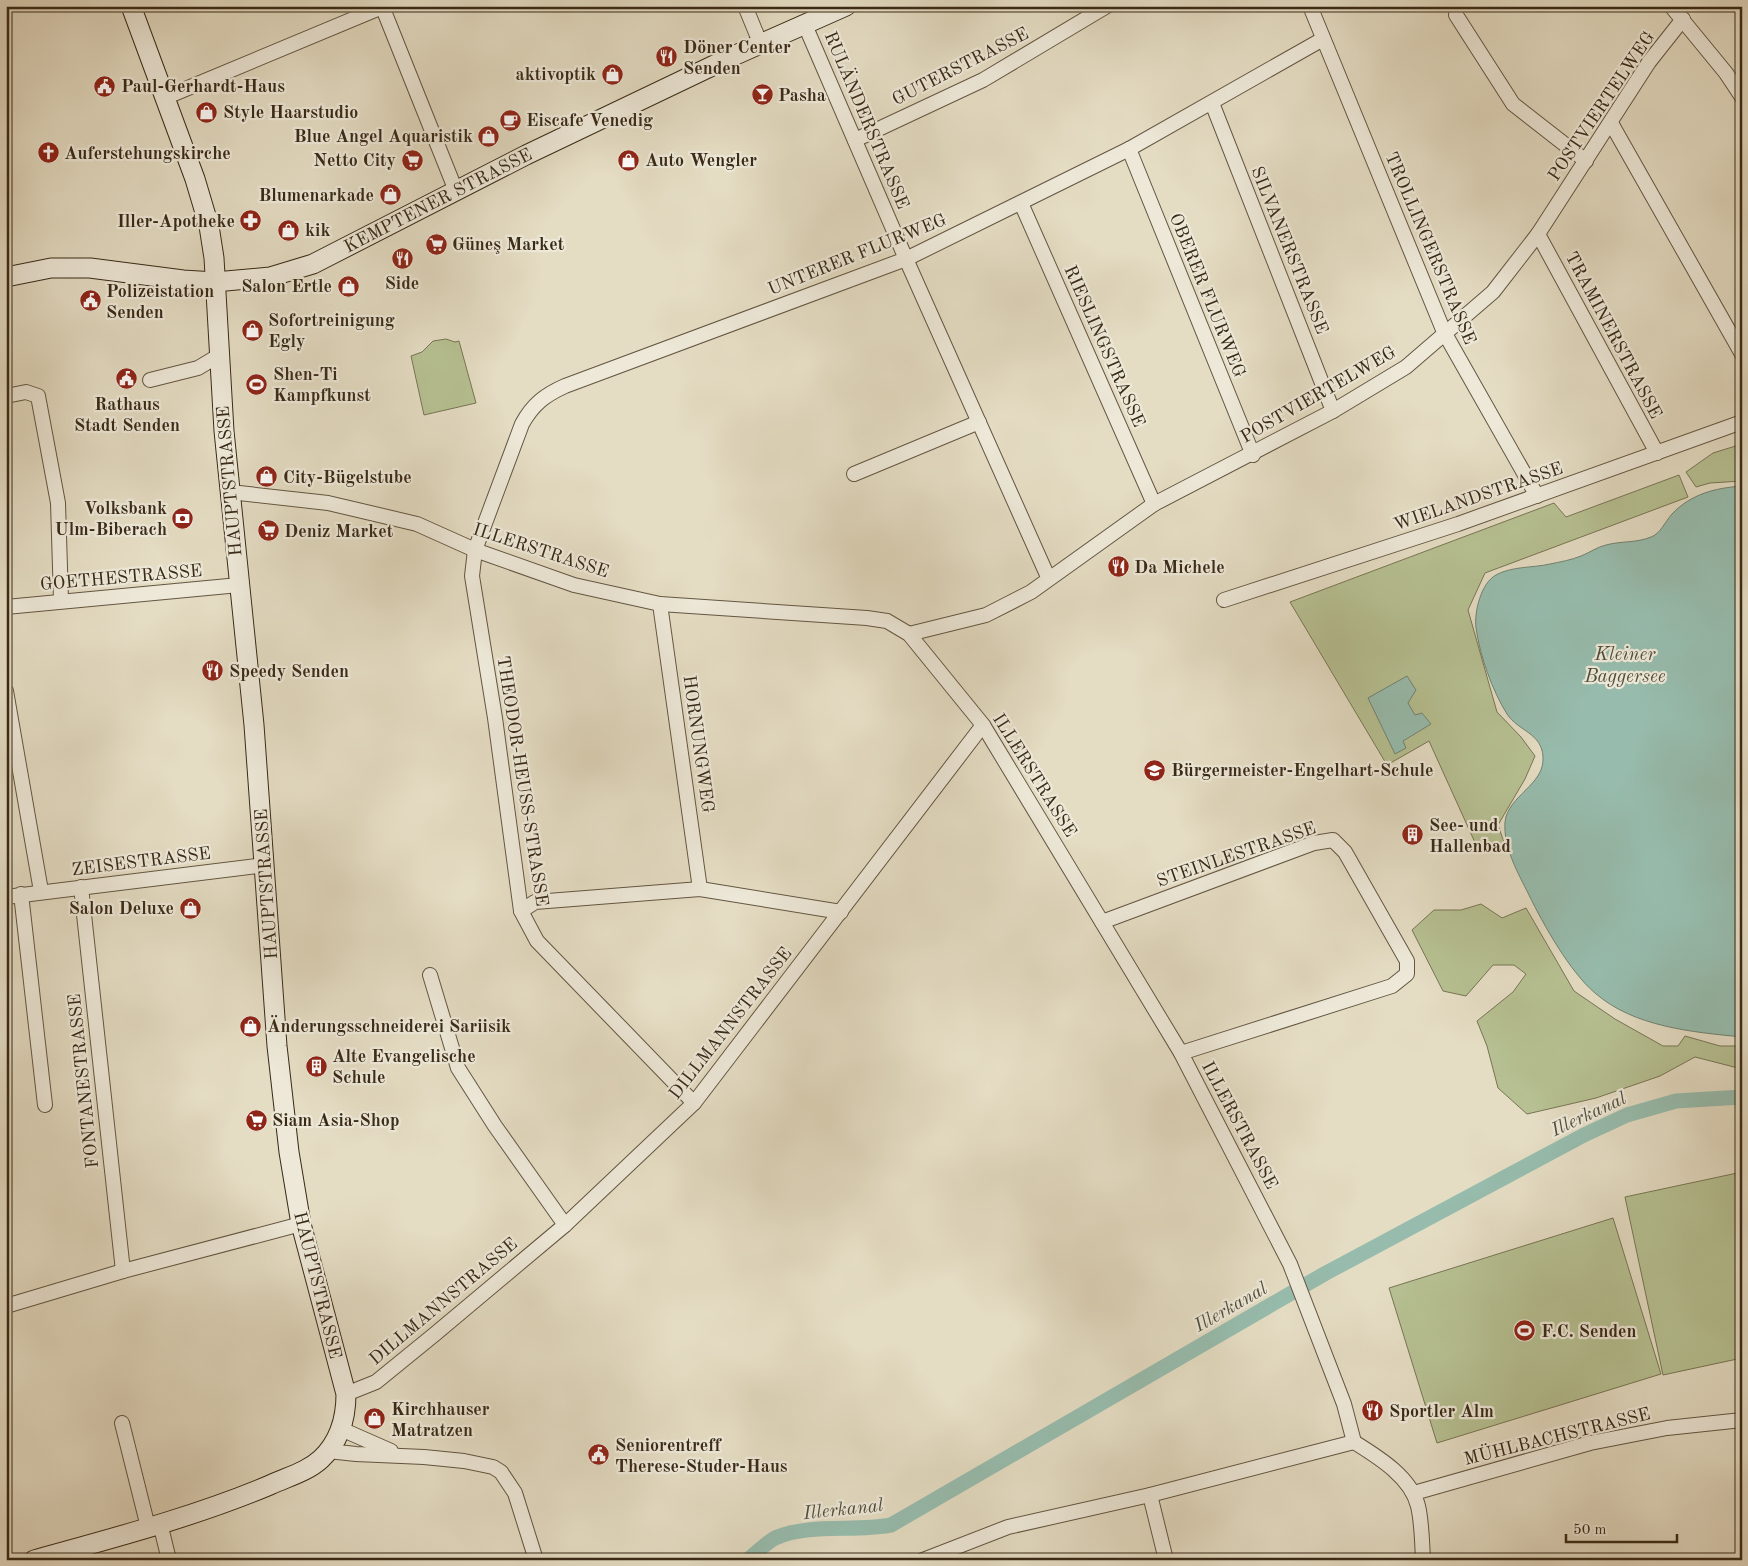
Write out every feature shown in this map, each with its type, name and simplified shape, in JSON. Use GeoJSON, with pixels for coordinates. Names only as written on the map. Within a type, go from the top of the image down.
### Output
{"type":"FeatureCollection","features":[{"type":"Feature","properties":{"kind":"main road","name":"HAUPTSTRASSE"},"geometry":{"type":"LineString","coordinates":[[34,1560],[154,1525],[257,1490],[312,1466],[328,1451],[341,1429],[345,1416],[346,1394],[301,1224],[289,1152],[278,1056],[266,866],[230,492],[218,356],[215,282],[209,226],[195,178],[131,6]]}},
{"type":"Feature","properties":{"kind":"main road","name":"KEMPTENER STRASSE"},"geometry":{"type":"LineString","coordinates":[[6,277],[51,268],[90,268],[182,280],[215,282],[270,276],[314,264],[649,95],[846,6]]}},
{"type":"Feature","properties":{"kind":"street"},"geometry":{"type":"LineString","coordinates":[[745,6],[761,45]]}},
{"type":"Feature","properties":{"kind":"street","name":"GUTERSTRASSE"},"geometry":{"type":"LineString","coordinates":[[855,140],[982,80],[1107,6]]}},
{"type":"Feature","properties":{"kind":"street","name":"TROLLINGERSTRASSE"},"geometry":{"type":"LineString","coordinates":[[1310,6],[1444,332],[1537,496]]}},
{"type":"Feature","properties":{"kind":"street"},"geometry":{"type":"LineString","coordinates":[[1671,6],[1726,73],[1742,97]]}},
{"type":"Feature","properties":{"kind":"street"},"geometry":{"type":"LineString","coordinates":[[164,98],[382,7],[456,191]]}},
{"type":"Feature","properties":{"kind":"street"},"geometry":{"type":"LineString","coordinates":[[1456,15],[1512,104],[1586,161]]}},
{"type":"Feature","properties":{"kind":"street","name":"POSTVIERTELWEG"},"geometry":{"type":"LineString","coordinates":[[909,634],[986,615],[1031,592],[1048,577],[1154,504],[1253,455],[1334,411],[1406,366],[1493,292],[1538,234],[1649,62],[1683,19]]}},
{"type":"Feature","properties":{"kind":"street","name":"RULÄNDERSTRASSE"},"geometry":{"type":"LineString","coordinates":[[805,25],[906,259],[1048,577]]}},
{"type":"Feature","properties":{"kind":"street","name":"UNTERER FLURWEG"},"geometry":{"type":"LineString","coordinates":[[475,550],[522,424],[531,408],[545,395],[906,259],[1129,149],[1323,39]]}},
{"type":"Feature","properties":{"kind":"street","name":"SILVANERSTRASSE"},"geometry":{"type":"LineString","coordinates":[[1212,102],[1334,411]]}},
{"type":"Feature","properties":{"kind":"street"},"geometry":{"type":"LineString","coordinates":[[1611,123],[1742,354]]}},
{"type":"Feature","properties":{"kind":"street","name":"OBERER FLURWEG"},"geometry":{"type":"LineString","coordinates":[[1129,149],[1253,455]]}},
{"type":"Feature","properties":{"kind":"street","name":"RIESLINGSTRASSE"},"geometry":{"type":"LineString","coordinates":[[1021,202],[1154,504]]}},
{"type":"Feature","properties":{"kind":"street","name":"TRAMINERSTRASSE"},"geometry":{"type":"LineString","coordinates":[[1538,234],[1657,453]]}},
{"type":"Feature","properties":{"kind":"street"},"geometry":{"type":"LineString","coordinates":[[150,380],[198,368],[218,356]]}},
{"type":"Feature","properties":{"kind":"street"},"geometry":{"type":"LineString","coordinates":[[6,396],[26,392],[38,396],[58,503],[61,600]]}},
{"type":"Feature","properties":{"kind":"street"},"geometry":{"type":"LineString","coordinates":[[854,474],[979,422]]}},
{"type":"Feature","properties":{"kind":"street","name":"WIELANDSTRASSE"},"geometry":{"type":"LineString","coordinates":[[1224,600],[1413,539],[1742,422]]}},
{"type":"Feature","properties":{"kind":"street","name":"ILLERSTRASSE"},"geometry":{"type":"LineString","coordinates":[[230,492],[328,503],[409,522],[475,550],[574,585],[660,604],[867,618],[888,622],[909,634],[983,725],[1180,1053],[1290,1264],[1344,1404],[1354,1442]]}},
{"type":"Feature","properties":{"kind":"street","name":"THEODOR-HEUSS-STRASSE"},"geometry":{"type":"LineString","coordinates":[[475,550],[472,576],[495,718],[521,911],[538,941],[694,1103]]}},
{"type":"Feature","properties":{"kind":"street","name":"GOETHESTRASSE"},"geometry":{"type":"LineString","coordinates":[[6,607],[61,600],[239,585]]}},
{"type":"Feature","properties":{"kind":"street","name":"HORNUNGWEG"},"geometry":{"type":"LineString","coordinates":[[660,604],[700,889]]}},
{"type":"Feature","properties":{"kind":"street"},"geometry":{"type":"LineString","coordinates":[[6,691],[41,891]]}},
{"type":"Feature","properties":{"kind":"street","name":"DILLMANNSTRASSE"},"geometry":{"type":"LineString","coordinates":[[346,1394],[376,1382],[565,1225],[694,1103],[983,725]]}},
{"type":"Feature","properties":{"kind":"street","name":"STEINLESTRASSE"},"geometry":{"type":"LineString","coordinates":[[1102,922],[1314,843],[1333,840],[1345,852],[1407,961],[1407,974],[1392,986],[1180,1053]]}},
{"type":"Feature","properties":{"kind":"street","name":"ZEISESTRASSE"},"geometry":{"type":"LineString","coordinates":[[6,896],[266,866]]}},
{"type":"Feature","properties":{"kind":"street","name":"FONTANESTRASSE"},"geometry":{"type":"LineString","coordinates":[[81,887],[123,1271]]}},
{"type":"Feature","properties":{"kind":"street"},"geometry":{"type":"LineString","coordinates":[[521,911],[535,902],[700,889],[841,912]]}},
{"type":"Feature","properties":{"kind":"street"},"geometry":{"type":"LineString","coordinates":[[21,894],[45,1105]]}},
{"type":"Feature","properties":{"kind":"street"},"geometry":{"type":"LineString","coordinates":[[430,975],[458,1068],[495,1126],[565,1225]]}},
{"type":"Feature","properties":{"kind":"street"},"geometry":{"type":"LineString","coordinates":[[6,1306],[123,1271],[301,1224]]}},
{"type":"Feature","properties":{"kind":"street","name":"MÜHLBACHSTRASSE"},"geometry":{"type":"LineString","coordinates":[[1414,1493],[1590,1443],[1666,1428],[1742,1420]]}},
{"type":"Feature","properties":{"kind":"street"},"geometry":{"type":"LineString","coordinates":[[122,1423],[154,1525],[169,1560]]}},
{"type":"Feature","properties":{"kind":"street"},"geometry":{"type":"LineString","coordinates":[[341,1429],[401,1454]]}},
{"type":"Feature","properties":{"kind":"street"},"geometry":{"type":"LineString","coordinates":[[923,1560],[1008,1527],[1150,1495],[1354,1442],[1392,1469],[1414,1493],[1418,1506],[1423,1560]]}},
{"type":"Feature","properties":{"kind":"street"},"geometry":{"type":"LineString","coordinates":[[328,1451],[356,1454],[401,1454],[480,1463],[501,1472],[515,1494],[536,1560]]}},
{"type":"Feature","properties":{"kind":"street"},"geometry":{"type":"LineString","coordinates":[[1150,1495],[1166,1560]]}},
{"type":"Feature","properties":{"kind":"shaded area"},"geometry":{"type":"Polygon","coordinates":[[[446,339],[455,342],[459,341],[476,403],[424,415],[411,356],[422,352],[433,341],[446,339]]]}},
{"type":"Feature","properties":{"kind":"shaded area"},"geometry":{"type":"Polygon","coordinates":[[[1742,444],[1742,481],[1710,483],[1696,487],[1686,472],[1713,453],[1742,444]]]}},
{"type":"Feature","properties":{"kind":"shaded area"},"geometry":{"type":"Polygon","coordinates":[[[1679,475],[1688,497],[1485,573],[1468,610],[1497,712],[1521,737],[1535,756],[1525,779],[1498,825],[1505,845],[1477,847],[1429,741],[1387,765],[1290,602],[1554,503],[1566,517],[1679,475]]]}},
{"type":"Feature","properties":{"kind":"shaded area"},"geometry":{"type":"Polygon","coordinates":[[[1481,904],[1502,918],[1526,908],[1574,991],[1615,1019],[1663,1046],[1678,1046],[1685,1036],[1720,1046],[1742,1046],[1742,1069],[1695,1057],[1660,1076],[1596,1098],[1527,1114],[1498,1088],[1487,1046],[1477,1021],[1513,992],[1526,974],[1514,965],[1493,965],[1466,996],[1443,991],[1412,930],[1434,910],[1461,910],[1481,904]]]}},
{"type":"Feature","properties":{"kind":"shaded area"},"geometry":{"type":"Polygon","coordinates":[[[1742,1172],[1742,1358],[1663,1375],[1625,1197],[1742,1172]]]}},
{"type":"Feature","properties":{"kind":"shaded area","name":"F.C. Senden"},"geometry":{"type":"Polygon","coordinates":[[[1613,1218],[1661,1374],[1437,1443],[1389,1288],[1613,1218]]]}},
{"type":"Feature","properties":{"kind":"water","name":"Kleiner Baggersee"},"geometry":{"type":"Polygon","coordinates":[[[1742,486],[1742,1037],[1664,1026],[1627,1014],[1595,993],[1576,973],[1558,947],[1516,869],[1506,841],[1505,831],[1505,822],[1512,804],[1533,783],[1542,767],[1542,749],[1534,737],[1512,720],[1502,705],[1484,661],[1476,628],[1476,614],[1477,606],[1486,584],[1502,572],[1569,560],[1606,545],[1651,537],[1660,531],[1672,514],[1687,501],[1713,490],[1742,486]]]}},
{"type":"Feature","properties":{"kind":"water"},"geometry":{"type":"Polygon","coordinates":[[[1407,676],[1416,690],[1408,703],[1415,715],[1422,713],[1431,724],[1403,741],[1406,748],[1395,754],[1368,698],[1407,676]]]}},
{"type":"Feature","properties":{"kind":"waterway","name":"Illerkanal"},"geometry":{"type":"LineString","coordinates":[[748,1560],[772,1540],[788,1533],[817,1529],[891,1525],[1326,1273],[1584,1135],[1627,1115],[1676,1101],[1742,1097]]}},
{"type":"Feature","properties":{"kind":"place","name":"Döner Center Senden"},"geometry":{"type":"Point","coordinates":[667,57]}},
{"type":"Feature","properties":{"kind":"place","name":"aktivoptik"},"geometry":{"type":"Point","coordinates":[612,74]}},
{"type":"Feature","properties":{"kind":"place","name":"Paul-Gerhardt-Haus"},"geometry":{"type":"Point","coordinates":[105,86]}},
{"type":"Feature","properties":{"kind":"place","name":"Pasha"},"geometry":{"type":"Point","coordinates":[762,95]}},
{"type":"Feature","properties":{"kind":"place","name":"Style Haarstudio"},"geometry":{"type":"Point","coordinates":[207,112]}},
{"type":"Feature","properties":{"kind":"place","name":"Eiscafe Venedig"},"geometry":{"type":"Point","coordinates":[510,120]}},
{"type":"Feature","properties":{"kind":"place","name":"Blue Angel Aquaristik"},"geometry":{"type":"Point","coordinates":[489,136]}},
{"type":"Feature","properties":{"kind":"place","name":"Auferstehungskirche"},"geometry":{"type":"Point","coordinates":[48,153]}},
{"type":"Feature","properties":{"kind":"place","name":"Netto City"},"geometry":{"type":"Point","coordinates":[412,160]}},
{"type":"Feature","properties":{"kind":"place","name":"Auto Wengler"},"geometry":{"type":"Point","coordinates":[629,160]}},
{"type":"Feature","properties":{"kind":"place","name":"Blumenarkade"},"geometry":{"type":"Point","coordinates":[390,195]}},
{"type":"Feature","properties":{"kind":"place","name":"Iller-Apotheke"},"geometry":{"type":"Point","coordinates":[251,221]}},
{"type":"Feature","properties":{"kind":"place","name":"kik"},"geometry":{"type":"Point","coordinates":[289,230]}},
{"type":"Feature","properties":{"kind":"place","name":"Güneş Market"},"geometry":{"type":"Point","coordinates":[436,244]}},
{"type":"Feature","properties":{"kind":"place","name":"Side"},"geometry":{"type":"Point","coordinates":[402,258]}},
{"type":"Feature","properties":{"kind":"place","name":"Salon Ertle"},"geometry":{"type":"Point","coordinates":[348,286]}},
{"type":"Feature","properties":{"kind":"place","name":"Polizeistation Senden"},"geometry":{"type":"Point","coordinates":[90,301]}},
{"type":"Feature","properties":{"kind":"place","name":"Sofortreinigung Egly"},"geometry":{"type":"Point","coordinates":[252,330]}},
{"type":"Feature","properties":{"kind":"place","name":"Rathaus Stadt Senden"},"geometry":{"type":"Point","coordinates":[127,379]}},
{"type":"Feature","properties":{"kind":"place","name":"Shen-Ti Kampfkunst"},"geometry":{"type":"Point","coordinates":[257,384]}},
{"type":"Feature","properties":{"kind":"place","name":"City-Bügelstube"},"geometry":{"type":"Point","coordinates":[267,477]}},
{"type":"Feature","properties":{"kind":"place","name":"Volksbank Ulm-Biberach"},"geometry":{"type":"Point","coordinates":[183,518]}},
{"type":"Feature","properties":{"kind":"place","name":"Deniz Market"},"geometry":{"type":"Point","coordinates":[268,531]}},
{"type":"Feature","properties":{"kind":"place","name":"Da Michele"},"geometry":{"type":"Point","coordinates":[1118,567]}},
{"type":"Feature","properties":{"kind":"place","name":"Speedy Senden"},"geometry":{"type":"Point","coordinates":[213,671]}},
{"type":"Feature","properties":{"kind":"place","name":"Bürgermeister-Engelhart-Schule"},"geometry":{"type":"Point","coordinates":[1155,770]}},
{"type":"Feature","properties":{"kind":"place","name":"See- und Hallenbad"},"geometry":{"type":"Point","coordinates":[1413,835]}},
{"type":"Feature","properties":{"kind":"place","name":"Salon Deluxe"},"geometry":{"type":"Point","coordinates":[190,908]}},
{"type":"Feature","properties":{"kind":"place","name":"Änderungsschneiderei Sariisik"},"geometry":{"type":"Point","coordinates":[251,1026]}},
{"type":"Feature","properties":{"kind":"place","name":"Alte Evangelische Schule"},"geometry":{"type":"Point","coordinates":[316,1066]}},
{"type":"Feature","properties":{"kind":"place","name":"Siam Asia-Shop"},"geometry":{"type":"Point","coordinates":[256,1120]}},
{"type":"Feature","properties":{"kind":"place","name":"F.C. Senden"},"geometry":{"type":"Point","coordinates":[1525,1331]}},
{"type":"Feature","properties":{"kind":"place","name":"Sportler Alm"},"geometry":{"type":"Point","coordinates":[1373,1411]}},
{"type":"Feature","properties":{"kind":"place","name":"Kirchhauser Matratzen"},"geometry":{"type":"Point","coordinates":[375,1419]}},
{"type":"Feature","properties":{"kind":"place","name":"Seniorentreff Therese-Studer-Haus"},"geometry":{"type":"Point","coordinates":[599,1455]}}]}
